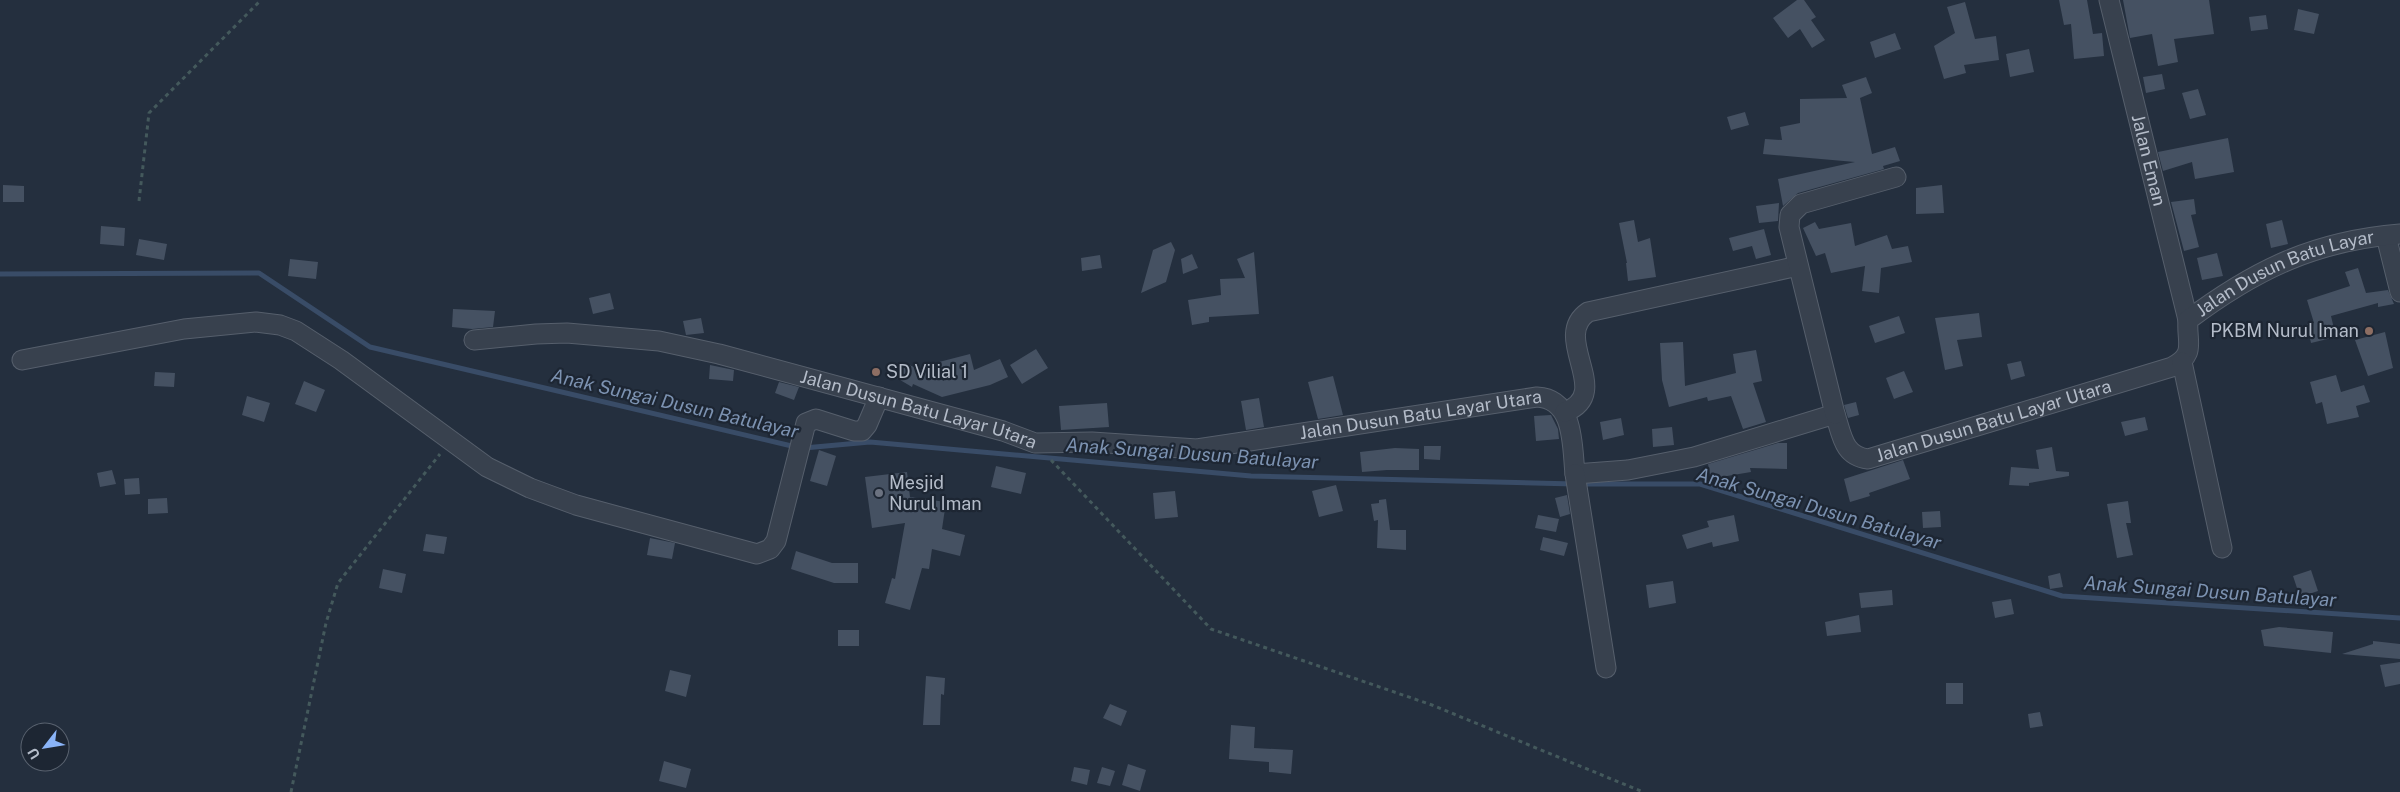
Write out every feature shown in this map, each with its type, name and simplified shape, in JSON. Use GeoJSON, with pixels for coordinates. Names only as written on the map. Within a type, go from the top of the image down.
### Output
{"type":"FeatureCollection","features":[{"type":"Feature","properties":{"kind":"street","name":"Jalan Eman"},"geometry":{"type":"LineString","coordinates":[[2109,0],[2188,326]]}},
{"type":"Feature","properties":{"kind":"street","name":"Jalan Dusun Batu Layar Utara"},"geometry":{"type":"LineString","coordinates":[[1896,177],[1795,208],[1788,221],[1836,414],[1849,451],[1858,457],[1868,459],[2172,367],[2182,362]]}},
{"type":"Feature","properties":{"kind":"street","name":"Jalan Dusun Batu Layar"},"geometry":{"type":"LineString","coordinates":[[2188,326],[2233,287],[2276,264],[2323,248],[2393,235]]}},
{"type":"Feature","properties":{"kind":"street"},"geometry":{"type":"LineString","coordinates":[[2393,235],[2400,292]]}},
{"type":"Feature","properties":{"kind":"street"},"geometry":{"type":"LineString","coordinates":[[1565,412],[1577,404],[1583,397],[1585,387],[1575,340],[1575,331],[1581,318],[1588,312],[1798,266]]}},
{"type":"Feature","properties":{"kind":"street"},"geometry":{"type":"LineString","coordinates":[[22,360],[184,329],[256,322],[280,324],[296,331],[341,360],[487,467],[530,488],[567,502],[757,554],[770,550],[776,541],[806,423],[816,419],[854,431],[862,431],[867,426],[879,397]]}},
{"type":"Feature","properties":{"kind":"street"},"geometry":{"type":"LineString","coordinates":[[2188,326],[2189,351],[2182,362],[2222,548]]}},
{"type":"Feature","properties":{"kind":"street","name":"Jalan Dusun Batu Layar Utara"},"geometry":{"type":"LineString","coordinates":[[474,340],[567,333],[659,341],[719,354],[879,397],[1003,431],[1035,443],[1092,442],[1197,449],[1536,397],[1552,400],[1565,412],[1569,424],[1575,474],[1606,668]]}},
{"type":"Feature","properties":{"kind":"street"},"geometry":{"type":"LineString","coordinates":[[1575,474],[1628,470],[1694,458],[1836,414]]}},
{"type":"Feature","properties":{"kind":"path"},"geometry":{"type":"LineString","coordinates":[[138,201],[149,113],[261,0]]}},
{"type":"Feature","properties":{"kind":"path"},"geometry":{"type":"LineString","coordinates":[[291,792],[326,623],[338,583],[450,441]]}},
{"type":"Feature","properties":{"kind":"path"},"geometry":{"type":"LineString","coordinates":[[1035,443],[1212,629],[1432,705],[1643,792]]}},
{"type":"Feature","properties":{"kind":"building"},"geometry":{"type":"Polygon","coordinates":[[[1797,0],[1804,0],[1816,17],[1811,20],[1825,40],[1812,48],[1800,29],[1788,38],[1773,18],[1797,0]]]}},
{"type":"Feature","properties":{"kind":"building"},"geometry":{"type":"Polygon","coordinates":[[[2059,0],[2087,0],[2093,34],[2102,33],[2104,56],[2074,59],[2071,24],[2064,25],[2059,0]]]}},
{"type":"Feature","properties":{"kind":"building"},"geometry":{"type":"Polygon","coordinates":[[[2123,0],[2209,0],[2214,34],[2174,39],[2178,62],[2158,66],[2152,34],[2130,38],[2123,0]]]}},
{"type":"Feature","properties":{"kind":"building"},"geometry":{"type":"Polygon","coordinates":[[[1965,2],[1975,39],[1996,36],[1999,60],[1964,65],[1966,73],[1944,79],[1934,46],[1955,33],[1947,7],[1965,2]]]}},
{"type":"Feature","properties":{"kind":"building"},"geometry":{"type":"Polygon","coordinates":[[[2298,9],[2319,14],[2314,34],[2294,30],[2298,9]]]}},
{"type":"Feature","properties":{"kind":"building"},"geometry":{"type":"Polygon","coordinates":[[[2266,15],[2268,29],[2251,31],[2249,17],[2266,15]]]}},
{"type":"Feature","properties":{"kind":"building"},"geometry":{"type":"Polygon","coordinates":[[[1895,33],[1901,49],[1875,58],[1870,42],[1895,33]]]}},
{"type":"Feature","properties":{"kind":"building"},"geometry":{"type":"Polygon","coordinates":[[[2029,49],[2034,72],[2010,77],[2006,54],[2029,49]]]}},
{"type":"Feature","properties":{"kind":"building"},"geometry":{"type":"Polygon","coordinates":[[[2162,74],[2165,89],[2146,93],[2143,77],[2162,74]]]}},
{"type":"Feature","properties":{"kind":"building"},"geometry":{"type":"Polygon","coordinates":[[[1866,77],[1872,93],[1860,98],[1872,154],[1895,147],[1900,161],[1883,166],[1884,169],[1798,193],[1783,206],[1778,179],[1855,162],[1763,154],[1765,139],[1782,140],[1780,127],[1800,123],[1800,99],[1847,98],[1842,85],[1866,77]]]}},
{"type":"Feature","properties":{"kind":"building"},"geometry":{"type":"Polygon","coordinates":[[[2198,89],[2206,115],[2190,119],[2182,93],[2198,89]]]}},
{"type":"Feature","properties":{"kind":"building"},"geometry":{"type":"Polygon","coordinates":[[[1745,112],[1749,125],[1731,130],[1727,117],[1745,112]]]}},
{"type":"Feature","properties":{"kind":"building"},"geometry":{"type":"Polygon","coordinates":[[[2228,138],[2234,172],[2195,179],[2192,162],[2163,171],[2158,152],[2228,138]]]}},
{"type":"Feature","properties":{"kind":"building"},"geometry":{"type":"Polygon","coordinates":[[[3,185],[24,186],[24,202],[3,202],[3,185]]]}},
{"type":"Feature","properties":{"kind":"building"},"geometry":{"type":"Polygon","coordinates":[[[1942,185],[1944,213],[1916,214],[1916,188],[1942,185]]]}},
{"type":"Feature","properties":{"kind":"building"},"geometry":{"type":"Polygon","coordinates":[[[2194,199],[2196,214],[2191,215],[2199,247],[2184,251],[2171,202],[2194,199]]]}},
{"type":"Feature","properties":{"kind":"building"},"geometry":{"type":"Polygon","coordinates":[[[1779,203],[1778,221],[1759,223],[1756,206],[1779,203]]]}},
{"type":"Feature","properties":{"kind":"building"},"geometry":{"type":"Polygon","coordinates":[[[1634,220],[1638,242],[1650,238],[1656,277],[1628,281],[1627,263],[1619,223],[1634,220]]]}},
{"type":"Feature","properties":{"kind":"building"},"geometry":{"type":"Polygon","coordinates":[[[2282,220],[2288,244],[2271,248],[2266,224],[2282,220]]]}},
{"type":"Feature","properties":{"kind":"building"},"geometry":{"type":"Polygon","coordinates":[[[1815,222],[1819,229],[1851,223],[1855,246],[1887,235],[1892,249],[1908,246],[1912,262],[1881,268],[1879,293],[1862,291],[1865,266],[1831,273],[1825,253],[1816,256],[1803,228],[1815,222]]]}},
{"type":"Feature","properties":{"kind":"building"},"geometry":{"type":"Polygon","coordinates":[[[101,226],[125,228],[124,246],[100,244],[101,226]]]}},
{"type":"Feature","properties":{"kind":"building"},"geometry":{"type":"Polygon","coordinates":[[[1764,229],[1771,255],[1756,259],[1752,246],[1733,251],[1729,238],[1764,229]]]}},
{"type":"Feature","properties":{"kind":"building"},"geometry":{"type":"Polygon","coordinates":[[[139,239],[167,244],[164,260],[136,255],[139,239]]]}},
{"type":"Feature","properties":{"kind":"building"},"geometry":{"type":"Polygon","coordinates":[[[1171,242],[1175,250],[1166,282],[1141,293],[1153,250],[1171,242]]]}},
{"type":"Feature","properties":{"kind":"building"},"geometry":{"type":"Polygon","coordinates":[[[1254,252],[1259,314],[1209,317],[1209,322],[1192,325],[1188,300],[1221,295],[1220,279],[1245,278],[1237,259],[1254,252]]]}},
{"type":"Feature","properties":{"kind":"building"},"geometry":{"type":"Polygon","coordinates":[[[2217,253],[2223,276],[2202,280],[2197,258],[2217,253]]]}},
{"type":"Feature","properties":{"kind":"building"},"geometry":{"type":"Polygon","coordinates":[[[1192,254],[1198,268],[1183,274],[1181,259],[1192,254]]]}},
{"type":"Feature","properties":{"kind":"building"},"geometry":{"type":"Polygon","coordinates":[[[1100,255],[1102,268],[1082,271],[1081,258],[1100,255]]]}},
{"type":"Feature","properties":{"kind":"building"},"geometry":{"type":"Polygon","coordinates":[[[290,259],[318,262],[316,279],[288,276],[290,259]]]}},
{"type":"Feature","properties":{"kind":"building"},"geometry":{"type":"Polygon","coordinates":[[[2358,268],[2366,293],[2388,290],[2394,304],[2378,307],[2378,303],[2331,316],[2336,337],[2311,343],[2307,324],[2314,323],[2307,300],[2350,286],[2345,272],[2358,268]]]}},
{"type":"Feature","properties":{"kind":"building"},"geometry":{"type":"Polygon","coordinates":[[[610,293],[614,309],[593,314],[589,298],[610,293]]]}},
{"type":"Feature","properties":{"kind":"building"},"geometry":{"type":"Polygon","coordinates":[[[453,309],[495,311],[493,327],[472,329],[452,327],[453,309]]]}},
{"type":"Feature","properties":{"kind":"building"},"geometry":{"type":"Polygon","coordinates":[[[1979,313],[1982,337],[1957,340],[1963,366],[1945,370],[1935,318],[1979,313]]]}},
{"type":"Feature","properties":{"kind":"building"},"geometry":{"type":"Polygon","coordinates":[[[1899,316],[1905,333],[1875,343],[1869,326],[1899,316]]]}},
{"type":"Feature","properties":{"kind":"building"},"geometry":{"type":"Polygon","coordinates":[[[701,318],[704,333],[686,335],[683,321],[701,318]]]}},
{"type":"Feature","properties":{"kind":"building"},"geometry":{"type":"Polygon","coordinates":[[[2385,332],[2393,368],[2368,376],[2355,340],[2385,332]]]}},
{"type":"Feature","properties":{"kind":"building"},"geometry":{"type":"Polygon","coordinates":[[[1683,342],[1685,386],[1736,373],[1733,354],[1756,350],[1762,381],[1753,383],[1766,422],[1743,429],[1731,396],[1708,401],[1707,397],[1669,407],[1662,380],[1660,343],[1683,342]]]}},
{"type":"Feature","properties":{"kind":"building"},"geometry":{"type":"Polygon","coordinates":[[[1036,349],[1048,368],[1022,384],[1010,365],[1036,349]]]}},
{"type":"Feature","properties":{"kind":"building"},"geometry":{"type":"Polygon","coordinates":[[[970,354],[974,370],[1000,359],[1008,377],[990,385],[942,397],[913,384],[912,387],[895,377],[903,362],[944,381],[939,362],[970,354]]]}},
{"type":"Feature","properties":{"kind":"building"},"geometry":{"type":"Polygon","coordinates":[[[2021,361],[2025,376],[2011,380],[2007,364],[2021,361]]]}},
{"type":"Feature","properties":{"kind":"building"},"geometry":{"type":"Polygon","coordinates":[[[710,365],[734,370],[733,381],[709,379],[710,365]]]}},
{"type":"Feature","properties":{"kind":"building"},"geometry":{"type":"Polygon","coordinates":[[[1904,371],[1913,392],[1894,399],[1886,378],[1904,371]]]}},
{"type":"Feature","properties":{"kind":"building"},"geometry":{"type":"Polygon","coordinates":[[[155,372],[175,373],[174,387],[154,386],[155,372]]]}},
{"type":"Feature","properties":{"kind":"building"},"geometry":{"type":"Polygon","coordinates":[[[2336,375],[2341,392],[2364,385],[2370,402],[2356,406],[2359,417],[2327,424],[2322,402],[2316,404],[2310,382],[2336,375]]]}},
{"type":"Feature","properties":{"kind":"building"},"geometry":{"type":"Polygon","coordinates":[[[1333,376],[1343,415],[1318,419],[1308,382],[1333,376]]]}},
{"type":"Feature","properties":{"kind":"building"},"geometry":{"type":"Polygon","coordinates":[[[304,381],[325,390],[316,412],[295,404],[304,381]]]}},
{"type":"Feature","properties":{"kind":"building"},"geometry":{"type":"Polygon","coordinates":[[[779,382],[799,387],[794,400],[775,393],[779,382]]]}},
{"type":"Feature","properties":{"kind":"building"},"geometry":{"type":"Polygon","coordinates":[[[247,396],[270,403],[264,422],[242,415],[247,396]]]}},
{"type":"Feature","properties":{"kind":"building"},"geometry":{"type":"Polygon","coordinates":[[[1259,398],[1264,427],[1246,430],[1241,401],[1259,398]]]}},
{"type":"Feature","properties":{"kind":"building"},"geometry":{"type":"Polygon","coordinates":[[[1856,402],[1859,415],[1848,418],[1844,405],[1856,402]]]}},
{"type":"Feature","properties":{"kind":"building"},"geometry":{"type":"Polygon","coordinates":[[[1107,403],[1109,427],[1061,430],[1059,406],[1107,403]]]}},
{"type":"Feature","properties":{"kind":"building"},"geometry":{"type":"Polygon","coordinates":[[[1551,415],[1558,429],[1559,439],[1536,441],[1534,416],[1551,415]]]}},
{"type":"Feature","properties":{"kind":"building"},"geometry":{"type":"Polygon","coordinates":[[[2145,417],[2148,430],[2125,436],[2121,422],[2145,417]]]}},
{"type":"Feature","properties":{"kind":"building"},"geometry":{"type":"Polygon","coordinates":[[[1621,418],[1624,435],[1603,440],[1600,422],[1621,418]]]}},
{"type":"Feature","properties":{"kind":"building"},"geometry":{"type":"Polygon","coordinates":[[[1672,427],[1674,445],[1653,447],[1652,429],[1672,427]]]}},
{"type":"Feature","properties":{"kind":"building"},"geometry":{"type":"Polygon","coordinates":[[[1778,443],[1787,443],[1787,469],[1750,468],[1751,472],[1727,476],[1728,481],[1712,485],[1708,464],[1778,443]]]}},
{"type":"Feature","properties":{"kind":"building"},"geometry":{"type":"Polygon","coordinates":[[[1424,446],[1441,446],[1440,460],[1424,459],[1424,446]]]}},
{"type":"Feature","properties":{"kind":"building"},"geometry":{"type":"Polygon","coordinates":[[[2052,447],[2056,471],[2069,472],[2069,476],[2029,483],[2029,486],[2009,485],[2011,467],[2039,469],[2036,450],[2052,447]]]}},
{"type":"Feature","properties":{"kind":"building"},"geometry":{"type":"Polygon","coordinates":[[[1395,448],[1419,449],[1419,470],[1362,472],[1360,452],[1395,448]]]}},
{"type":"Feature","properties":{"kind":"building"},"geometry":{"type":"Polygon","coordinates":[[[819,450],[836,456],[827,486],[810,481],[819,450]]]}},
{"type":"Feature","properties":{"kind":"building"},"geometry":{"type":"Polygon","coordinates":[[[1903,460],[1910,479],[1869,493],[1870,496],[1850,502],[1844,479],[1903,460]]]}},
{"type":"Feature","properties":{"kind":"building"},"geometry":{"type":"Polygon","coordinates":[[[996,466],[1026,473],[1021,494],[991,487],[996,466]]]}},
{"type":"Feature","properties":{"kind":"building"},"geometry":{"type":"Polygon","coordinates":[[[112,470],[116,484],[100,487],[97,473],[112,470]]]}},
{"type":"Feature","properties":{"kind":"building"},"geometry":{"type":"Polygon","coordinates":[[[907,472],[910,497],[946,502],[942,529],[965,535],[960,556],[932,549],[929,569],[922,568],[910,610],[885,603],[892,578],[895,579],[905,523],[872,528],[865,477],[907,472]]]}},
{"type":"Feature","properties":{"kind":"building"},"geometry":{"type":"Polygon","coordinates":[[[139,478],[140,494],[125,495],[124,479],[139,478]]]}},
{"type":"Feature","properties":{"kind":"building"},"geometry":{"type":"Polygon","coordinates":[[[1336,485],[1343,511],[1319,517],[1312,491],[1336,485]]]}},
{"type":"Feature","properties":{"kind":"building"},"geometry":{"type":"Polygon","coordinates":[[[1175,491],[1178,517],[1155,519],[1153,493],[1175,491]]]}},
{"type":"Feature","properties":{"kind":"building"},"geometry":{"type":"Polygon","coordinates":[[[1567,495],[1570,514],[1560,517],[1555,498],[1567,495]]]}},
{"type":"Feature","properties":{"kind":"building"},"geometry":{"type":"Polygon","coordinates":[[[167,498],[168,513],[148,514],[148,499],[167,498]]]}},
{"type":"Feature","properties":{"kind":"building"},"geometry":{"type":"Polygon","coordinates":[[[1386,499],[1390,530],[1406,530],[1406,550],[1377,548],[1378,520],[1374,521],[1371,504],[1379,503],[1379,500],[1386,499]]]}},
{"type":"Feature","properties":{"kind":"building"},"geometry":{"type":"Polygon","coordinates":[[[2128,501],[2131,523],[2126,523],[2133,555],[2117,558],[2107,504],[2128,501]]]}},
{"type":"Feature","properties":{"kind":"building"},"geometry":{"type":"Polygon","coordinates":[[[1940,511],[1941,527],[1923,528],[1922,512],[1940,511]]]}},
{"type":"Feature","properties":{"kind":"building"},"geometry":{"type":"Polygon","coordinates":[[[1538,515],[1559,519],[1556,532],[1535,528],[1538,515]]]}},
{"type":"Feature","properties":{"kind":"building"},"geometry":{"type":"Polygon","coordinates":[[[1734,515],[1739,541],[1713,547],[1712,542],[1687,549],[1682,535],[1709,527],[1707,521],[1734,515]]]}},
{"type":"Feature","properties":{"kind":"building"},"geometry":{"type":"Polygon","coordinates":[[[426,534],[447,537],[444,554],[423,551],[426,534]]]}},
{"type":"Feature","properties":{"kind":"building"},"geometry":{"type":"Polygon","coordinates":[[[1543,537],[1568,543],[1564,556],[1540,550],[1543,537]]]}},
{"type":"Feature","properties":{"kind":"building"},"geometry":{"type":"Polygon","coordinates":[[[650,538],[675,543],[672,559],[647,555],[650,538]]]}},
{"type":"Feature","properties":{"kind":"building"},"geometry":{"type":"Polygon","coordinates":[[[796,551],[832,563],[858,563],[858,583],[834,583],[791,569],[796,551]]]}},
{"type":"Feature","properties":{"kind":"building"},"geometry":{"type":"Polygon","coordinates":[[[383,569],[406,574],[402,593],[379,588],[383,569]]]}},
{"type":"Feature","properties":{"kind":"building"},"geometry":{"type":"Polygon","coordinates":[[[2311,570],[2318,591],[2300,597],[2293,576],[2311,570]]]}},
{"type":"Feature","properties":{"kind":"building"},"geometry":{"type":"Polygon","coordinates":[[[2060,573],[2063,587],[2050,589],[2048,576],[2060,573]]]}},
{"type":"Feature","properties":{"kind":"building"},"geometry":{"type":"Polygon","coordinates":[[[1673,581],[1676,603],[1649,608],[1646,585],[1673,581]]]}},
{"type":"Feature","properties":{"kind":"building"},"geometry":{"type":"Polygon","coordinates":[[[1892,590],[1893,605],[1861,608],[1859,593],[1892,590]]]}},
{"type":"Feature","properties":{"kind":"building"},"geometry":{"type":"Polygon","coordinates":[[[2011,599],[2014,614],[1995,618],[1992,602],[2011,599]]]}},
{"type":"Feature","properties":{"kind":"building"},"geometry":{"type":"Polygon","coordinates":[[[1859,615],[1861,632],[1827,636],[1825,622],[1859,615]]]}},
{"type":"Feature","properties":{"kind":"building"},"geometry":{"type":"Polygon","coordinates":[[[2279,627],[2333,632],[2331,653],[2264,646],[2261,630],[2279,627]]]}},
{"type":"Feature","properties":{"kind":"building"},"geometry":{"type":"Polygon","coordinates":[[[838,630],[859,630],[859,646],[838,646],[838,630]]]}},
{"type":"Feature","properties":{"kind":"building"},"geometry":{"type":"Polygon","coordinates":[[[2373,641],[2400,644],[2400,659],[2342,654],[2373,644],[2373,641]]]}},
{"type":"Feature","properties":{"kind":"building"},"geometry":{"type":"Polygon","coordinates":[[[2400,662],[2400,684],[2385,687],[2380,665],[2400,662]]]}},
{"type":"Feature","properties":{"kind":"building"},"geometry":{"type":"Polygon","coordinates":[[[670,670],[691,675],[686,697],[665,691],[670,670]]]}},
{"type":"Feature","properties":{"kind":"building"},"geometry":{"type":"Polygon","coordinates":[[[926,676],[945,678],[944,695],[941,694],[940,725],[923,725],[926,676]]]}},
{"type":"Feature","properties":{"kind":"building"},"geometry":{"type":"Polygon","coordinates":[[[1946,683],[1963,683],[1963,704],[1946,704],[1946,683]]]}},
{"type":"Feature","properties":{"kind":"building"},"geometry":{"type":"Polygon","coordinates":[[[1110,704],[1127,711],[1121,726],[1103,718],[1110,704]]]}},
{"type":"Feature","properties":{"kind":"building"},"geometry":{"type":"Polygon","coordinates":[[[2040,712],[2043,726],[2030,728],[2028,714],[2040,712]]]}},
{"type":"Feature","properties":{"kind":"building"},"geometry":{"type":"Polygon","coordinates":[[[1231,725],[1255,727],[1254,748],[1293,750],[1291,774],[1269,772],[1269,762],[1229,759],[1231,725]]]}},
{"type":"Feature","properties":{"kind":"building"},"geometry":{"type":"Polygon","coordinates":[[[664,761],[691,769],[686,788],[659,781],[664,761]]]}},
{"type":"Feature","properties":{"kind":"building"},"geometry":{"type":"Polygon","coordinates":[[[1128,764],[1146,770],[1140,791],[1122,785],[1128,764]]]}},
{"type":"Feature","properties":{"kind":"building"},"geometry":{"type":"Polygon","coordinates":[[[1074,767],[1090,770],[1087,785],[1071,781],[1074,767]]]}},
{"type":"Feature","properties":{"kind":"building"},"geometry":{"type":"Polygon","coordinates":[[[1102,767],[1115,771],[1110,786],[1097,783],[1102,767]]]}},
{"type":"Feature","properties":{"kind":"waterway","name":"Anak Sungai Dusun Batulayar"},"geometry":{"type":"LineString","coordinates":[[0,274],[259,273],[370,347],[796,447]]}},
{"type":"Feature","properties":{"kind":"waterway","name":"Anak Sungai Dusun Batulayar"},"geometry":{"type":"LineString","coordinates":[[804,448],[870,442],[1251,476],[1575,484],[1700,484],[2062,596],[2400,618]]}},
{"type":"Feature","properties":{"kind":"place","name":"PKBM Nurul Iman"},"geometry":{"type":"Point","coordinates":[2369,331]}},
{"type":"Feature","properties":{"kind":"place","name":"SD Vilial 1"},"geometry":{"type":"Point","coordinates":[876,372]}},
{"type":"Feature","properties":{"kind":"place","name":"Mesjid Nurul Iman"},"geometry":{"type":"Point","coordinates":[879,493]}}]}
